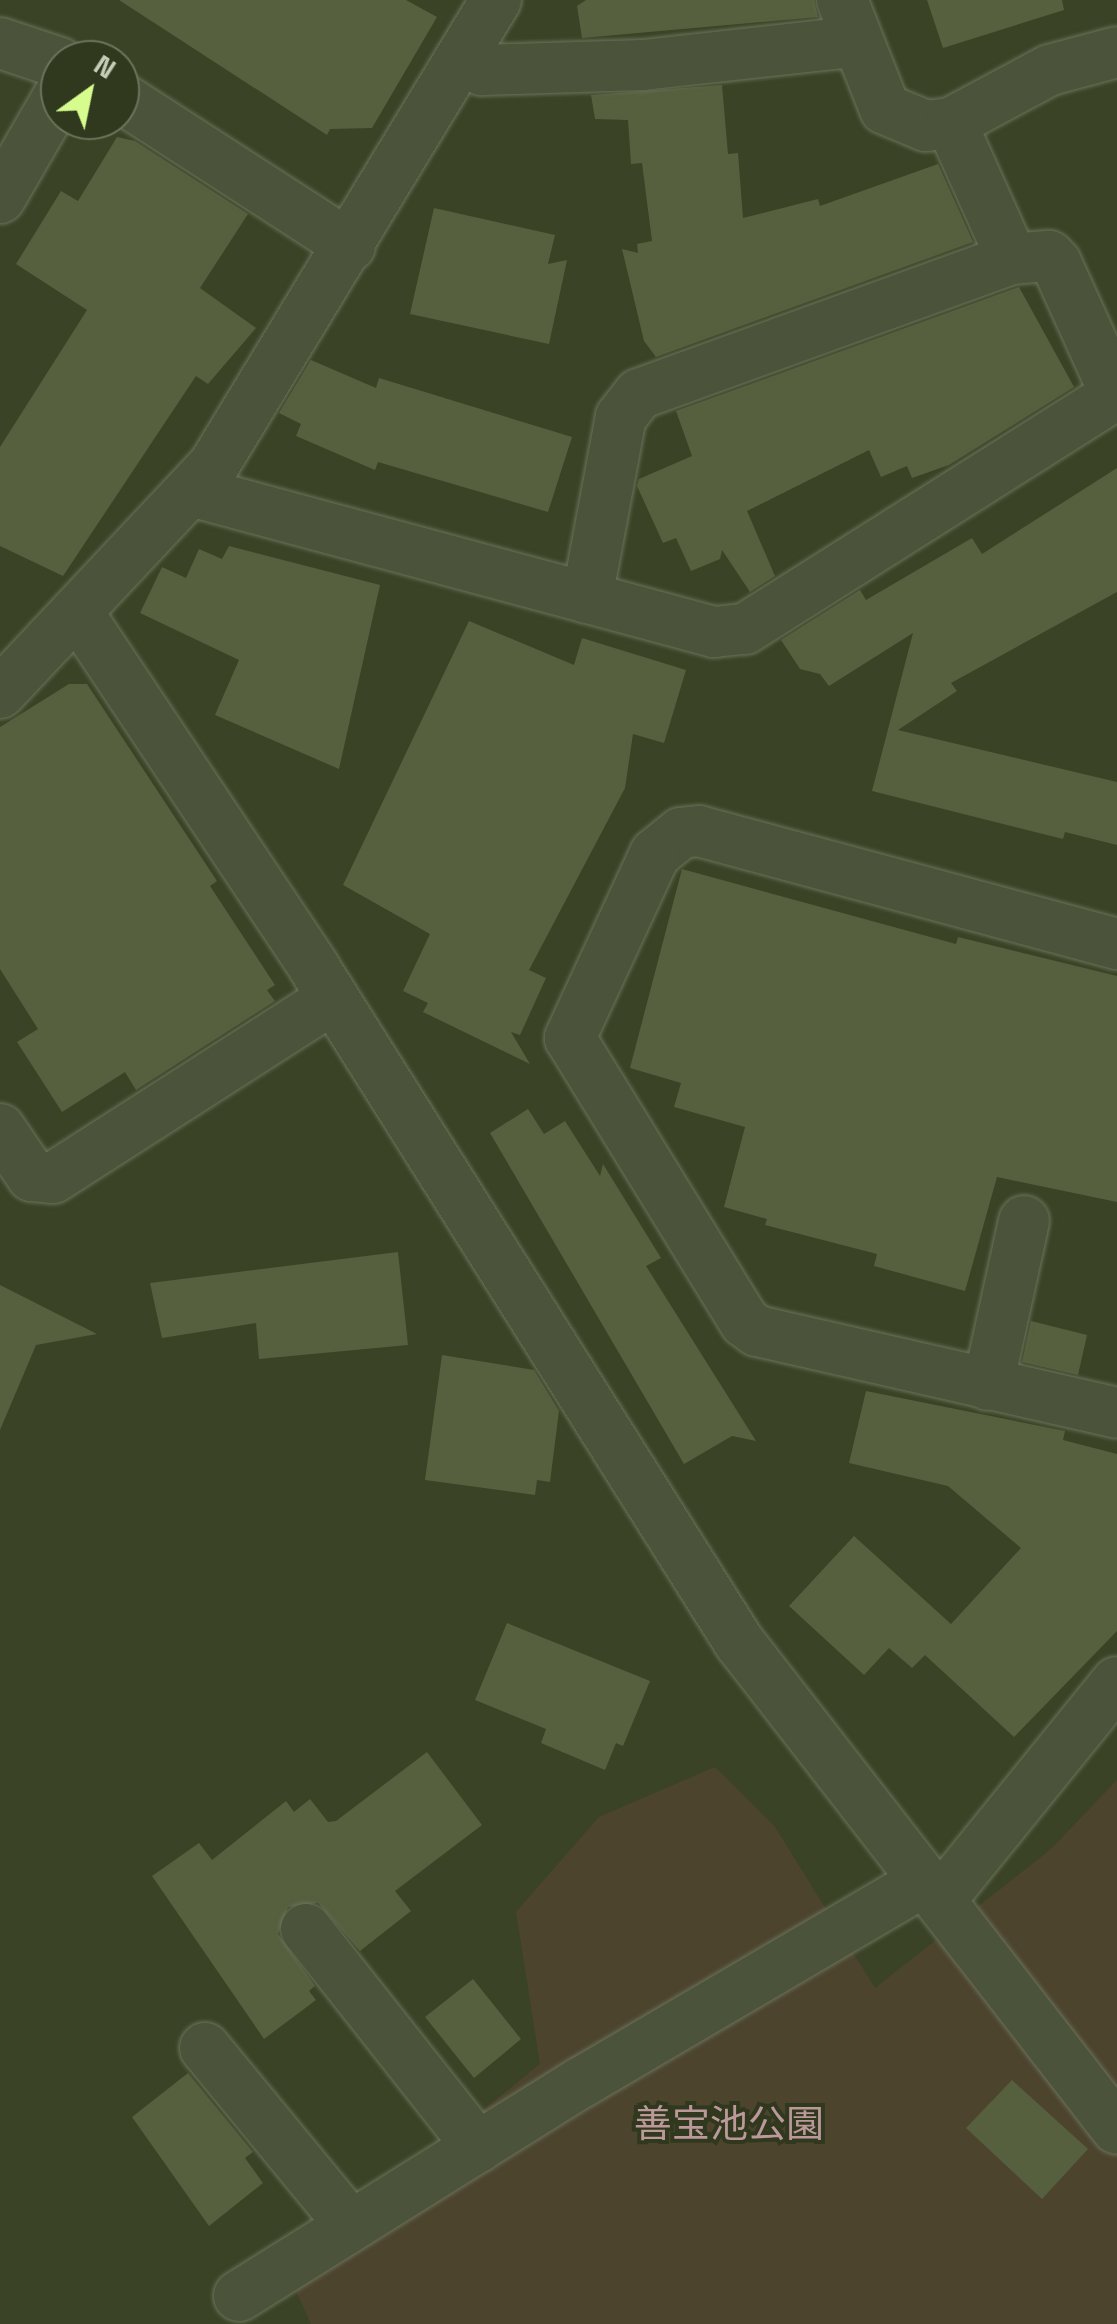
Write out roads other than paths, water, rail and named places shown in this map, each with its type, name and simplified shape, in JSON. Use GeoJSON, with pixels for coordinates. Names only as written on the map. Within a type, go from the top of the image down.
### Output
{"type":"FeatureCollection","features":[{"type":"Feature","properties":{"kind":"street"},"geometry":{"type":"LineString","coordinates":[[6,675],[78,613],[214,465],[496,0]]}},
{"type":"Feature","properties":{"kind":"street"},"geometry":{"type":"LineString","coordinates":[[460,58],[482,70],[643,66],[848,21],[885,109],[897,119],[951,123],[1050,70],[1117,52]]}},
{"type":"Feature","properties":{"kind":"street"},"geometry":{"type":"LineString","coordinates":[[0,43],[40,57]]}},
{"type":"Feature","properties":{"kind":"street"},"geometry":{"type":"LineString","coordinates":[[140,110],[350,246]]}},
{"type":"Feature","properties":{"kind":"street"},"geometry":{"type":"LineString","coordinates":[[951,123],[1012,259]]}},
{"type":"Feature","properties":{"kind":"street"},"geometry":{"type":"LineString","coordinates":[[0,198],[40,129]]}},
{"type":"Feature","properties":{"kind":"street"},"geometry":{"type":"LineString","coordinates":[[192,491],[588,598],[714,632],[769,620],[1117,395],[1056,263],[1049,256],[1012,259],[639,394],[621,417],[588,598]]}},
{"type":"Feature","properties":{"kind":"street"},"geometry":{"type":"LineString","coordinates":[[78,613],[332,998],[738,1642],[1117,2129]]}},
{"type":"Feature","properties":{"kind":"street"},"geometry":{"type":"LineString","coordinates":[[1117,944],[699,831],[681,833],[655,854],[572,1023],[575,1050],[744,1322],[769,1337],[1117,1412]]}},
{"type":"Feature","properties":{"kind":"street"},"geometry":{"type":"LineString","coordinates":[[0,1129],[32,1176],[53,1178],[332,998]]}},
{"type":"Feature","properties":{"kind":"street"},"geometry":{"type":"LineString","coordinates":[[988,1384],[1024,1221]]}},
{"type":"Feature","properties":{"kind":"street"},"geometry":{"type":"LineString","coordinates":[[239,2296],[478,2147],[933,1890],[1117,1682]]}},
{"type":"Feature","properties":{"kind":"street"},"geometry":{"type":"LineString","coordinates":[[306,1929],[478,2147]]}},
{"type":"Feature","properties":{"kind":"street"},"geometry":{"type":"LineString","coordinates":[[206,2048],[351,2226]]}},
{"type":"Feature","properties":{"kind":"park label","name":"善宝池公園"},"geometry":{"type":"Point","coordinates":[729,2125]}}]}
